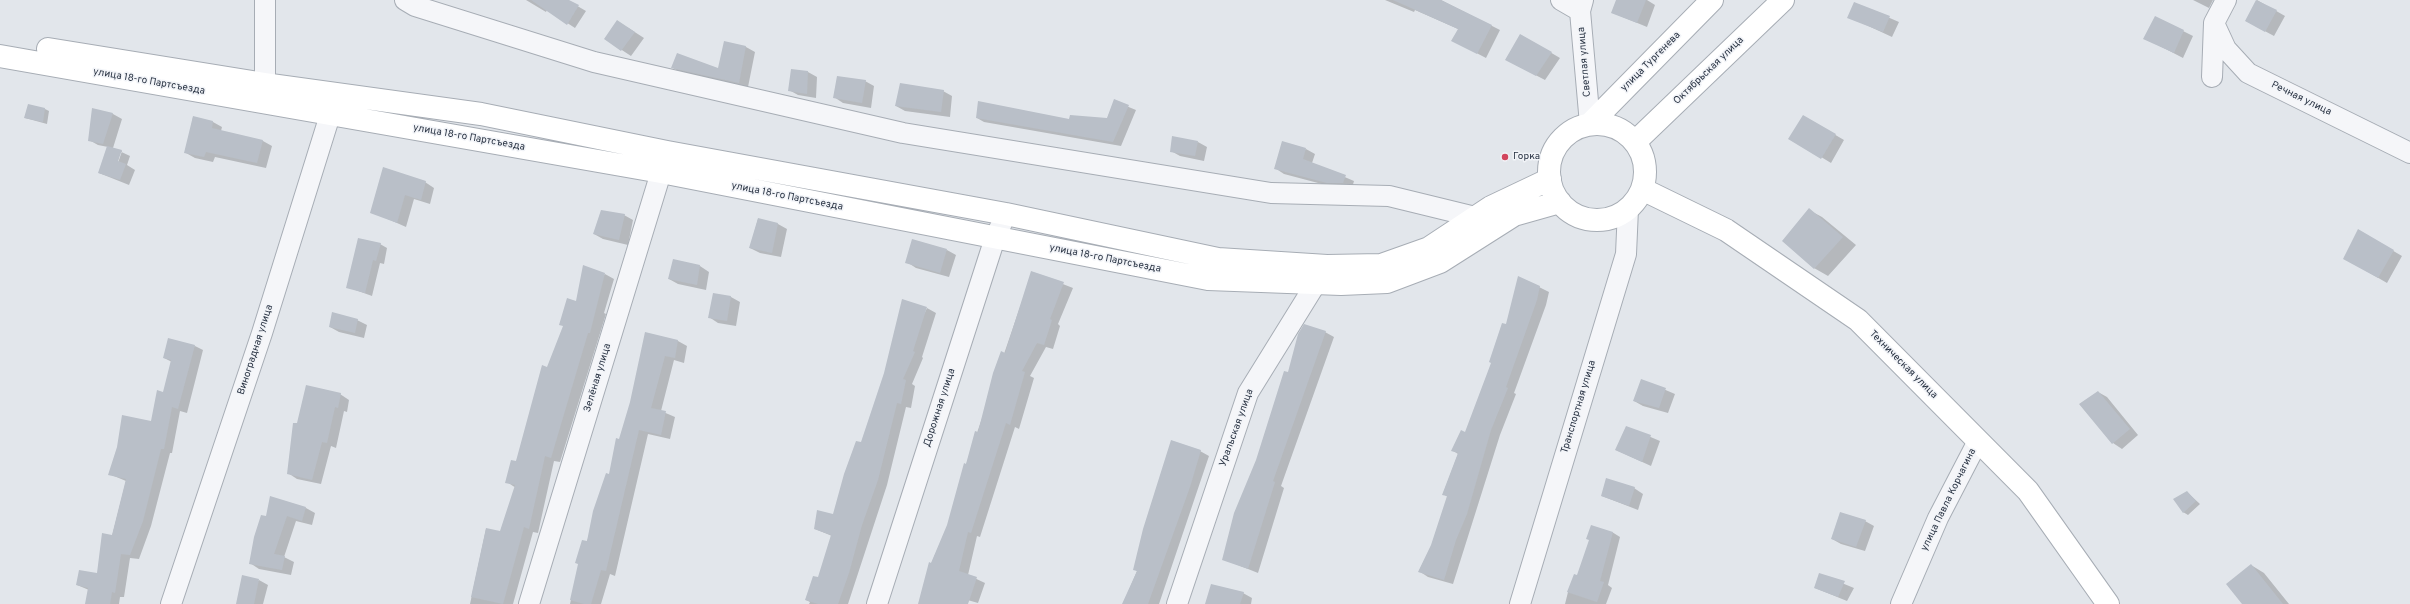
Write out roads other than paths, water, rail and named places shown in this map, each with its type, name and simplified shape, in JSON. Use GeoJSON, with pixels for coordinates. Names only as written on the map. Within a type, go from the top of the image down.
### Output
{"type":"FeatureCollection","features":[{"type":"Feature","properties":{"kind":"main road","name":"улица Тургенева"},"geometry":{"type":"LineString","coordinates":[[1590,124],[1712,0]]}},
{"type":"Feature","properties":{"kind":"main road","name":"Октябрьская улица"},"geometry":{"type":"LineString","coordinates":[[1635,142],[1783,0]]}},
{"type":"Feature","properties":{"kind":"main road","name":"улица 18-го Партсъезда"},"geometry":{"type":"LineString","coordinates":[[0,42],[265,84],[333,104],[482,114],[667,152],[1006,214],[1218,259],[1328,266],[1381,265],[1428,248],[1490,207],[1550,179]]}},
{"type":"Feature","properties":{"kind":"main road","name":"улица 18-го Партсъезда"},"geometry":{"type":"LineString","coordinates":[[0,56],[333,104],[661,172],[1208,279],[1315,283],[1387,282],[1440,262],[1514,215],[1560,202]]}},
{"type":"Feature","properties":{"kind":"main road"},"geometry":{"type":"LineString","coordinates":[[1590,124],[1615,127],[1626,133],[1635,142],[1645,164],[1642,189],[1628,209],[1615,217],[1600,220],[1585,218],[1571,212],[1560,202],[1550,179],[1550,164],[1554,150],[1563,138],[1576,129],[1590,124]]}},
{"type":"Feature","properties":{"kind":"main road","name":"Техническая улица"},"geometry":{"type":"LineString","coordinates":[[1642,189],[1726,230],[1858,320],[2028,491],[2108,604]]}},
{"type":"Feature","properties":{"kind":"street"},"geometry":{"type":"LineString","coordinates":[[265,0],[265,84]]}},
{"type":"Feature","properties":{"kind":"street"},"geometry":{"type":"LineString","coordinates":[[404,0],[416,6],[594,62],[903,133],[1272,194],[1389,196],[1475,217]]}},
{"type":"Feature","properties":{"kind":"street"},"geometry":{"type":"LineString","coordinates":[[1561,0],[1582,6]]}},
{"type":"Feature","properties":{"kind":"street"},"geometry":{"type":"LineString","coordinates":[[2212,76],[2214,23],[2226,0]]}},
{"type":"Feature","properties":{"kind":"street","name":"Светлая улица"},"geometry":{"type":"LineString","coordinates":[[1582,6],[1590,124]]}},
{"type":"Feature","properties":{"kind":"street","name":"Речная улица"},"geometry":{"type":"LineString","coordinates":[[2214,23],[2226,49],[2248,73],[2410,153]]}},
{"type":"Feature","properties":{"kind":"street","name":"Виноградная улица"},"geometry":{"type":"LineString","coordinates":[[170,604],[262,333],[333,104]]}},
{"type":"Feature","properties":{"kind":"street","name":"Зелёная улица"},"geometry":{"type":"LineString","coordinates":[[529,604],[667,152]]}},
{"type":"Feature","properties":{"kind":"street","name":"Транспортная улица"},"geometry":{"type":"LineString","coordinates":[[1520,604],[1626,254],[1628,209]]}},
{"type":"Feature","properties":{"kind":"street","name":"Дорожная улица"},"geometry":{"type":"LineString","coordinates":[[877,604],[995,238],[1006,214]]}},
{"type":"Feature","properties":{"kind":"street","name":"Уральская улица"},"geometry":{"type":"LineString","coordinates":[[1177,604],[1248,393],[1315,283],[1328,266]]}},
{"type":"Feature","properties":{"kind":"street","name":"улица Павла Корчагина"},"geometry":{"type":"LineString","coordinates":[[1901,604],[1938,518],[1978,441]]}},
{"type":"Feature","properties":{"kind":"place","name":"Горка"},"geometry":{"type":"Point","coordinates":[1505,157]}}]}
